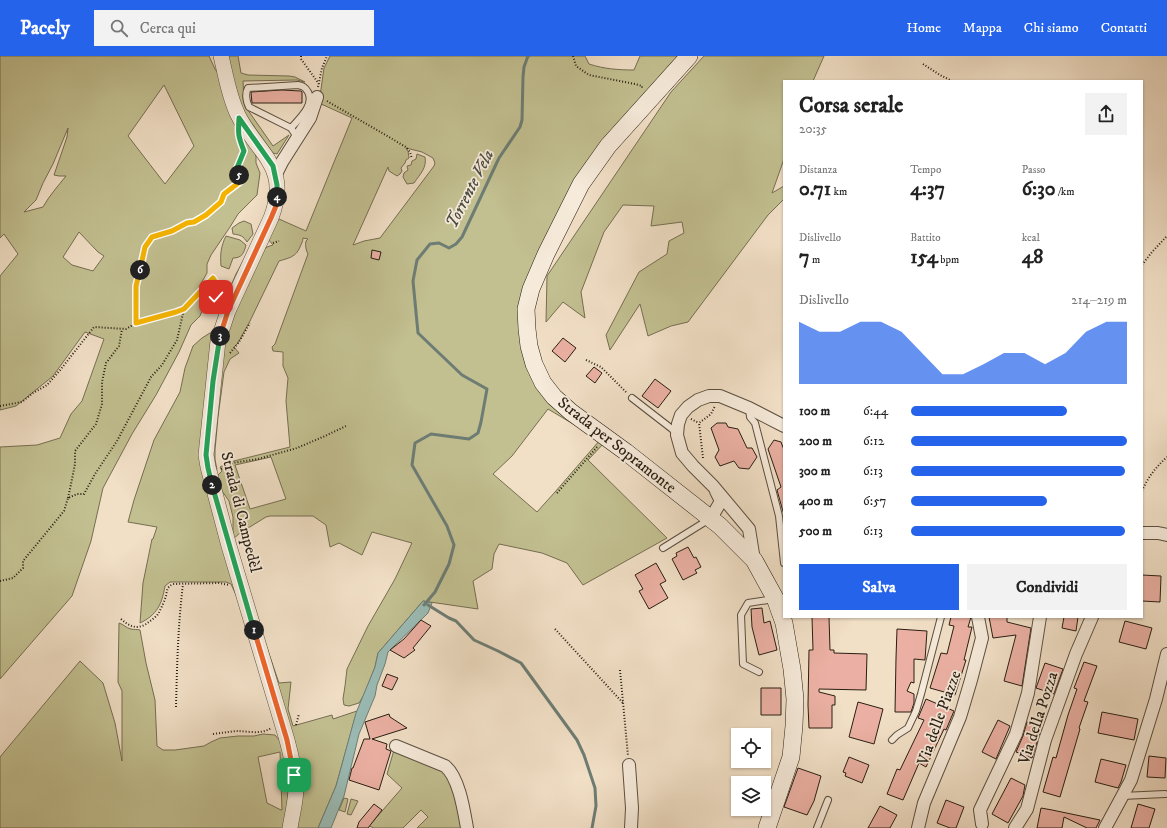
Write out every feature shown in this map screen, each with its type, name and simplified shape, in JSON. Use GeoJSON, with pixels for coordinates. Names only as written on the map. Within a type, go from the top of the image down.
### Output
{"type":"FeatureCollection","features":[{"type":"Feature","properties":{"kind":"main road","name":"Strada per Sopramonte"},"geometry":{"type":"LineString","coordinates":[[689,56],[608,146],[581,184],[546,254],[531,289],[526,309],[527,329],[529,346],[534,364],[543,383],[554,397],[571,412],[626,452],[712,519],[754,560],[780,607],[792,669],[795,699],[794,726],[792,757],[767,828]]}},
{"type":"Feature","properties":{"kind":"street","name":"Strada di Campedèl"},"geometry":{"type":"LineString","coordinates":[[221,56],[229,90],[236,111],[248,131],[273,166],[276,174],[277,185],[276,206],[228,311],[218,342],[206,455],[208,468],[229,546],[282,723],[292,763],[296,786],[290,828]]}},
{"type":"Feature","properties":{"kind":"street"},"geometry":{"type":"LineString","coordinates":[[276,174],[294,133],[310,118],[317,97]]}},
{"type":"Feature","properties":{"kind":"street"},"geometry":{"type":"LineString","coordinates":[[754,560],[749,529],[682,452],[678,435],[678,424],[681,415],[688,407],[698,400],[709,396],[720,396],[749,408],[783,425]]}},
{"type":"Feature","properties":{"kind":"street"},"geometry":{"type":"LineString","coordinates":[[712,519],[721,501],[713,486]]}},
{"type":"Feature","properties":{"kind":"street"},"geometry":{"type":"LineString","coordinates":[[1143,533],[1158,533],[1167,535]]}},
{"type":"Feature","properties":{"kind":"street","name":"Via delle Piazze"},"geometry":{"type":"LineString","coordinates":[[918,828],[924,803],[960,717],[982,638],[978,618]]}},
{"type":"Feature","properties":{"kind":"street"},"geometry":{"type":"LineString","coordinates":[[982,826],[980,810],[1016,734],[1028,693],[1040,618]]}},
{"type":"Feature","properties":{"kind":"street","name":"Via della Pozza"},"geometry":{"type":"LineString","coordinates":[[1015,828],[1027,809],[1045,740],[1076,654],[1092,618]]}},
{"type":"Feature","properties":{"kind":"street"},"geometry":{"type":"LineString","coordinates":[[1105,828],[1131,780],[1156,699],[1167,654]]}},
{"type":"Feature","properties":{"kind":"street"},"geometry":{"type":"LineString","coordinates":[[396,746],[449,769],[457,787],[467,828]]}},
{"type":"Feature","properties":{"kind":"street"},"geometry":{"type":"LineString","coordinates":[[982,826],[986,811],[1012,756]]}},
{"type":"Feature","properties":{"kind":"street"},"geometry":{"type":"LineString","coordinates":[[629,765],[632,808],[631,828]]}},
{"type":"Feature","properties":{"kind":"lane"},"geometry":{"type":"LineString","coordinates":[[298,85],[305,88],[309,95],[308,105],[294,133],[249,107],[246,101],[248,88],[298,85]]}},
{"type":"Feature","properties":{"kind":"lane"},"geometry":{"type":"LineString","coordinates":[[632,398],[678,435]]}},
{"type":"Feature","properties":{"kind":"lane"},"geometry":{"type":"LineString","coordinates":[[749,408],[750,417],[756,429],[778,516],[783,555]]}},
{"type":"Feature","properties":{"kind":"lane"},"geometry":{"type":"LineString","coordinates":[[663,548],[712,519]]}},
{"type":"Feature","properties":{"kind":"lane"},"geometry":{"type":"LineString","coordinates":[[759,672],[743,664],[742,615],[748,603],[780,607]]}},
{"type":"Feature","properties":{"kind":"lane","name":"Via delle Piazze"},"geometry":{"type":"LineString","coordinates":[[892,740],[908,728],[916,711],[941,618]]}},
{"type":"Feature","properties":{"kind":"lane"},"geometry":{"type":"LineString","coordinates":[[1122,796],[1165,794]]}},
{"type":"Feature","properties":{"kind":"lane"},"geometry":{"type":"LineString","coordinates":[[818,828],[828,800]]}},
{"type":"Feature","properties":{"kind":"path"},"geometry":{"type":"LineString","coordinates":[[301,56],[319,84]]}},
{"type":"Feature","properties":{"kind":"path"},"geometry":{"type":"LineString","coordinates":[[327,56],[322,68],[317,97],[335,105],[406,147],[410,152],[412,159]]}},
{"type":"Feature","properties":{"kind":"path"},"geometry":{"type":"LineString","coordinates":[[574,56],[576,66],[589,75],[642,86],[642,91]]}},
{"type":"Feature","properties":{"kind":"path"},"geometry":{"type":"LineString","coordinates":[[923,64],[950,80]]}},
{"type":"Feature","properties":{"kind":"path"},"geometry":{"type":"LineString","coordinates":[[136,323],[136,286],[145,247],[152,237],[172,231],[187,223],[194,222],[206,215],[221,202],[224,194],[241,181],[237,168],[244,151],[242,145]]}},
{"type":"Feature","properties":{"kind":"path"},"geometry":{"type":"LineString","coordinates":[[1143,265],[1152,252],[1167,236]]}},
{"type":"Feature","properties":{"kind":"path"},"geometry":{"type":"LineString","coordinates":[[0,406],[22,402],[47,385],[62,370],[94,327],[126,329],[136,323],[184,309],[213,278],[216,283],[216,297]]}},
{"type":"Feature","properties":{"kind":"path"},"geometry":{"type":"LineString","coordinates":[[68,498],[77,494],[84,494],[95,474],[117,441],[152,378],[162,365],[176,340],[184,309]]}},
{"type":"Feature","properties":{"kind":"path"},"geometry":{"type":"LineString","coordinates":[[0,581],[13,578],[23,568],[23,561],[64,511],[74,471],[75,451],[96,424],[102,404],[102,382],[106,363],[119,346],[122,329]]}},
{"type":"Feature","properties":{"kind":"path"},"geometry":{"type":"LineString","coordinates":[[586,360],[601,367],[632,398]]}},
{"type":"Feature","properties":{"kind":"path"},"geometry":{"type":"LineString","coordinates":[[703,458],[699,423],[711,414]]}},
{"type":"Feature","properties":{"kind":"path"},"geometry":{"type":"LineString","coordinates":[[222,469],[232,463],[258,459],[297,448],[346,426]]}},
{"type":"Feature","properties":{"kind":"path"},"geometry":{"type":"LineString","coordinates":[[557,493],[606,437]]}},
{"type":"Feature","properties":{"kind":"path"},"geometry":{"type":"LineString","coordinates":[[1143,488],[1147,479],[1167,457]]}},
{"type":"Feature","properties":{"kind":"path"},"geometry":{"type":"LineString","coordinates":[[121,619],[134,627],[143,626],[157,615],[166,596],[166,590],[173,584],[219,583],[229,585],[231,589]]}},
{"type":"Feature","properties":{"kind":"path"},"geometry":{"type":"LineString","coordinates":[[176,707],[179,612],[183,584]]}},
{"type":"Feature","properties":{"kind":"path"},"geometry":{"type":"LineString","coordinates":[[555,629],[623,703]]}},
{"type":"Feature","properties":{"kind":"path"},"geometry":{"type":"LineString","coordinates":[[620,670],[629,765]]}},
{"type":"Feature","properties":{"kind":"path"},"geometry":{"type":"LineString","coordinates":[[213,734],[267,731],[282,723]]}},
{"type":"Feature","properties":{"kind":"shaded area"},"geometry":{"type":"Polygon","coordinates":[[[0,56],[209,56],[220,76],[256,156],[256,163],[260,173],[257,195],[238,214],[211,255],[207,264],[207,273],[199,287],[205,296],[205,304],[200,316],[191,325],[179,352],[156,395],[132,434],[103,488],[91,541],[72,596],[0,679],[0,447],[37,445],[60,438],[71,414],[82,401],[104,339],[85,332],[53,376],[16,406],[0,410],[0,276],[18,254],[4,234],[0,238],[0,56]],[[164,85],[128,136],[165,184],[194,146],[164,85]],[[68,128],[36,200],[24,212],[43,207],[66,176],[54,175],[67,137],[68,128]],[[79,232],[63,257],[72,265],[93,271],[104,256],[98,252],[79,232]]]}},
{"type":"Feature","properties":{"kind":"shaded area"},"geometry":{"type":"Polygon","coordinates":[[[226,56],[238,56],[241,73],[248,75],[289,76],[305,82],[297,80],[243,81],[245,106],[273,146],[289,135],[277,154],[273,153],[243,111],[226,56]]]}},
{"type":"Feature","properties":{"kind":"shaded area"},"geometry":{"type":"Polygon","coordinates":[[[330,56],[526,56],[527,58],[531,56],[585,56],[589,64],[595,66],[612,69],[634,70],[640,56],[681,56],[537,259],[522,349],[605,442],[588,460],[667,538],[583,585],[567,563],[542,553],[499,544],[494,554],[492,569],[473,581],[478,609],[423,601],[378,653],[375,667],[364,695],[359,703],[349,706],[344,705],[343,699],[347,669],[368,626],[395,579],[412,543],[372,532],[362,555],[339,543],[330,547],[326,525],[313,516],[266,517],[233,539],[233,517],[229,501],[220,488],[217,479],[218,475],[222,471],[220,467],[230,462],[290,447],[286,401],[288,378],[283,366],[283,352],[273,351],[272,347],[275,344],[308,254],[306,250],[306,241],[308,239],[303,238],[294,255],[279,261],[250,321],[238,343],[234,347],[239,353],[230,359],[224,372],[215,450],[217,470],[215,473],[212,457],[219,370],[230,322],[261,253],[267,247],[273,245],[267,238],[279,219],[306,231],[352,118],[319,103],[324,68],[330,56]],[[406,148],[409,158],[401,168],[402,171],[397,176],[389,171],[388,167],[353,245],[380,238],[434,166],[435,163],[433,158],[422,152],[406,148]],[[548,409],[512,456],[493,474],[537,512],[600,440],[548,409]],[[271,457],[235,465],[250,509],[286,499],[271,457]]]}},
{"type":"Feature","properties":{"kind":"shaded area"},"geometry":{"type":"Polygon","coordinates":[[[704,56],[824,56],[813,80],[783,80],[783,162],[772,193],[783,187],[783,200],[768,215],[688,322],[671,326],[648,336],[640,304],[610,350],[606,335],[639,272],[667,254],[669,241],[684,233],[682,222],[651,226],[654,206],[623,205],[604,232],[581,292],[585,318],[563,302],[546,322],[547,276],[671,92],[704,56]]]}},
{"type":"Feature","properties":{"kind":"shaded area"},"geometry":{"type":"Polygon","coordinates":[[[417,154],[425,157],[424,168],[414,183],[407,184],[403,177],[404,173],[408,170],[407,166],[411,165],[412,161],[416,159],[417,154]]]}},
{"type":"Feature","properties":{"kind":"shaded area"},"geometry":{"type":"Polygon","coordinates":[[[244,221],[251,224],[253,234],[247,242],[242,236],[233,234],[232,228],[244,221]]]}},
{"type":"Feature","properties":{"kind":"shaded area"},"geometry":{"type":"Polygon","coordinates":[[[262,227],[233,289],[201,449],[240,604],[231,584],[226,582],[170,582],[165,586],[160,604],[155,613],[140,623],[143,583],[152,539],[157,527],[128,522],[134,500],[154,440],[180,392],[185,368],[193,346],[210,333],[214,333],[224,302],[236,274],[262,227]]]}},
{"type":"Feature","properties":{"kind":"shaded area"},"geometry":{"type":"Polygon","coordinates":[[[226,236],[240,240],[246,245],[239,257],[233,258],[229,269],[221,266],[221,250],[226,236]]]}},
{"type":"Feature","properties":{"kind":"shaded area"},"geometry":{"type":"Polygon","coordinates":[[[119,623],[132,629],[140,630],[155,700],[157,746],[163,750],[175,750],[204,746],[220,738],[263,734],[275,735],[281,742],[289,787],[284,828],[0,828],[0,757],[80,661],[103,683],[115,723],[122,761],[122,691],[118,682],[119,623]],[[280,752],[258,757],[267,803],[282,810],[280,752]]]}},
{"type":"Feature","properties":{"kind":"shaded area"},"geometry":{"type":"Polygon","coordinates":[[[264,639],[279,683],[291,682],[288,709],[293,726],[332,715],[333,719],[357,711],[336,786],[318,828],[296,828],[298,817],[264,639]]]}},
{"type":"Feature","properties":{"kind":"shaded area"},"geometry":{"type":"Polygon","coordinates":[[[394,750],[440,766],[449,775],[464,828],[417,828],[428,817],[421,810],[403,828],[374,828],[369,826],[402,788],[387,774],[394,750]]]}},
{"type":"Feature","properties":{"kind":"shaded area"},"geometry":{"type":"Polygon","coordinates":[[[344,798],[348,799],[345,812],[339,810],[344,798]]]}},
{"type":"Feature","properties":{"kind":"shaded area"},"geometry":{"type":"Polygon","coordinates":[[[351,799],[358,801],[351,815],[347,814],[351,799]]]}},
{"type":"Feature","properties":{"kind":"water"},"geometry":{"type":"Polygon","coordinates":[[[423,601],[432,603],[428,613],[388,652],[375,696],[359,734],[344,796],[331,828],[318,828],[336,786],[356,713],[375,667],[378,653],[423,601]]]}},
{"type":"Feature","properties":{"kind":"building"},"geometry":{"type":"Polygon","coordinates":[[[282,90],[301,91],[302,103],[252,103],[251,92],[282,90]]]}},
{"type":"Feature","properties":{"kind":"building"},"geometry":{"type":"Polygon","coordinates":[[[372,250],[381,252],[379,260],[371,258],[372,250]]]}},
{"type":"Feature","properties":{"kind":"building"},"geometry":{"type":"Polygon","coordinates":[[[563,338],[576,348],[565,362],[552,351],[563,338]]]}},
{"type":"Feature","properties":{"kind":"building"},"geometry":{"type":"Polygon","coordinates":[[[594,367],[602,373],[595,383],[586,376],[594,367]]]}},
{"type":"Feature","properties":{"kind":"building"},"geometry":{"type":"Polygon","coordinates":[[[655,379],[671,391],[658,408],[642,396],[655,379]]]}},
{"type":"Feature","properties":{"kind":"building"},"geometry":{"type":"Polygon","coordinates":[[[717,423],[726,423],[728,427],[738,429],[747,448],[752,448],[757,457],[749,469],[739,468],[734,461],[720,466],[715,457],[719,450],[711,428],[717,423]]]}},
{"type":"Feature","properties":{"kind":"building"},"geometry":{"type":"Polygon","coordinates":[[[774,440],[781,442],[783,447],[783,511],[777,490],[781,487],[768,449],[774,440]]]}},
{"type":"Feature","properties":{"kind":"building"},"geometry":{"type":"Polygon","coordinates":[[[688,547],[694,558],[696,557],[701,567],[695,570],[697,573],[683,580],[672,559],[677,556],[676,553],[688,547]]]}},
{"type":"Feature","properties":{"kind":"building"},"geometry":{"type":"Polygon","coordinates":[[[656,563],[666,581],[660,584],[668,598],[649,609],[639,591],[643,589],[635,575],[656,563]]]}},
{"type":"Feature","properties":{"kind":"building"},"geometry":{"type":"Polygon","coordinates":[[[1143,575],[1161,576],[1160,602],[1143,601],[1143,575]]]}},
{"type":"Feature","properties":{"kind":"building"},"geometry":{"type":"Polygon","coordinates":[[[762,608],[764,623],[770,621],[777,650],[759,655],[752,627],[751,609],[762,608]]]}},
{"type":"Feature","properties":{"kind":"building"},"geometry":{"type":"Polygon","coordinates":[[[812,618],[829,618],[830,650],[834,650],[834,653],[867,654],[866,690],[819,689],[819,692],[835,696],[835,705],[832,705],[832,728],[809,728],[809,650],[813,650],[812,618]]]}},
{"type":"Feature","properties":{"kind":"building"},"geometry":{"type":"Polygon","coordinates":[[[951,618],[971,618],[968,627],[972,627],[964,660],[966,660],[955,695],[930,688],[941,653],[947,654],[954,626],[949,625],[951,618]]]}},
{"type":"Feature","properties":{"kind":"building"},"geometry":{"type":"Polygon","coordinates":[[[989,618],[1007,618],[1007,622],[1031,628],[1022,686],[1004,681],[1016,635],[993,638],[989,618]]]}},
{"type":"Feature","properties":{"kind":"building"},"geometry":{"type":"Polygon","coordinates":[[[1064,618],[1078,618],[1076,631],[1062,628],[1064,618]]]}},
{"type":"Feature","properties":{"kind":"building"},"geometry":{"type":"Polygon","coordinates":[[[421,620],[431,626],[413,648],[415,650],[404,658],[390,650],[404,639],[421,620]]]}},
{"type":"Feature","properties":{"kind":"building"},"geometry":{"type":"Polygon","coordinates":[[[1125,621],[1152,628],[1146,649],[1119,642],[1125,621]]]}},
{"type":"Feature","properties":{"kind":"building"},"geometry":{"type":"Polygon","coordinates":[[[897,629],[927,631],[925,660],[914,659],[914,683],[911,682],[907,691],[914,694],[914,703],[911,712],[895,712],[897,629]]]}},
{"type":"Feature","properties":{"kind":"building"},"geometry":{"type":"Polygon","coordinates":[[[1084,662],[1097,666],[1084,701],[1088,702],[1079,728],[1080,729],[1060,797],[1043,792],[1053,757],[1056,758],[1077,689],[1074,688],[1084,662]]]}},
{"type":"Feature","properties":{"kind":"building"},"geometry":{"type":"Polygon","coordinates":[[[1045,663],[1063,669],[1054,694],[1036,688],[1045,663]]]}},
{"type":"Feature","properties":{"kind":"building"},"geometry":{"type":"Polygon","coordinates":[[[387,674],[398,678],[392,690],[382,686],[387,674]]]}},
{"type":"Feature","properties":{"kind":"building"},"geometry":{"type":"Polygon","coordinates":[[[761,688],[781,688],[781,715],[761,715],[761,688]]]}},
{"type":"Feature","properties":{"kind":"building"},"geometry":{"type":"Polygon","coordinates":[[[926,699],[954,711],[946,730],[944,729],[926,767],[919,763],[903,800],[887,794],[897,769],[900,770],[924,720],[918,718],[926,699]]]}},
{"type":"Feature","properties":{"kind":"building"},"geometry":{"type":"Polygon","coordinates":[[[858,702],[883,709],[874,744],[849,737],[858,702]]]}},
{"type":"Feature","properties":{"kind":"building"},"geometry":{"type":"Polygon","coordinates":[[[1102,712],[1138,719],[1134,740],[1098,733],[1102,712]]]}},
{"type":"Feature","properties":{"kind":"building"},"geometry":{"type":"Polygon","coordinates":[[[389,714],[390,717],[407,728],[372,739],[387,744],[386,749],[391,751],[379,790],[349,780],[352,768],[364,739],[370,739],[365,722],[389,714]]]}},
{"type":"Feature","properties":{"kind":"building"},"geometry":{"type":"Polygon","coordinates":[[[998,720],[1010,726],[996,759],[982,752],[998,720]]]}},
{"type":"Feature","properties":{"kind":"building"},"geometry":{"type":"Polygon","coordinates":[[[1027,722],[1042,727],[1032,758],[1016,752],[1027,722]]]}},
{"type":"Feature","properties":{"kind":"building"},"geometry":{"type":"Polygon","coordinates":[[[1149,756],[1166,758],[1165,778],[1147,777],[1149,756]]]}},
{"type":"Feature","properties":{"kind":"building"},"geometry":{"type":"Polygon","coordinates":[[[849,757],[869,765],[862,783],[845,776],[846,773],[843,772],[849,757]]]}},
{"type":"Feature","properties":{"kind":"building"},"geometry":{"type":"Polygon","coordinates":[[[1101,759],[1126,765],[1118,788],[1095,782],[1101,759]]]}},
{"type":"Feature","properties":{"kind":"building"},"geometry":{"type":"Polygon","coordinates":[[[798,768],[821,776],[814,801],[807,815],[784,807],[798,768]]]}},
{"type":"Feature","properties":{"kind":"building"},"geometry":{"type":"Polygon","coordinates":[[[1011,778],[1025,785],[1023,796],[1008,823],[992,814],[1011,778]]]}},
{"type":"Feature","properties":{"kind":"building"},"geometry":{"type":"Polygon","coordinates":[[[946,800],[964,807],[956,828],[950,828],[937,823],[946,800]]]}},
{"type":"Feature","properties":{"kind":"building"},"geometry":{"type":"Polygon","coordinates":[[[374,804],[382,810],[368,828],[357,828],[359,822],[374,804]]]}},
{"type":"Feature","properties":{"kind":"building"},"geometry":{"type":"Polygon","coordinates":[[[1138,804],[1155,809],[1149,828],[1131,828],[1138,804]]]}},
{"type":"Feature","properties":{"kind":"building"},"geometry":{"type":"Polygon","coordinates":[[[880,806],[897,815],[890,828],[868,828],[880,806]]]}},
{"type":"Feature","properties":{"kind":"building"},"geometry":{"type":"Polygon","coordinates":[[[1041,808],[1100,820],[1096,828],[1087,828],[1064,817],[1062,828],[1037,828],[1041,808]]]}},
{"type":"Feature","properties":{"kind":"waterway","name":"Torrente Vela"},"geometry":{"type":"LineString","coordinates":[[424,605],[435,592],[449,564],[454,545],[447,526],[412,465],[415,443],[431,434],[469,439],[478,433],[487,389],[462,375],[418,333],[413,281],[417,260],[430,244],[439,243],[449,248],[456,244],[462,237],[499,158],[520,127],[522,120],[524,67],[528,56]]}},
{"type":"Feature","properties":{"kind":"waterway"},"geometry":{"type":"LineString","coordinates":[[428,605],[456,621],[474,640],[521,663],[577,740],[584,755],[595,788],[596,806],[592,828]]}},
{"type":"Feature","properties":{"kind":"route"},"geometry":{"type":"LineString","coordinates":[[216,297],[216,283],[213,278],[184,309],[136,323],[136,286],[145,247],[152,237],[172,231],[187,223],[194,222],[206,215],[221,202],[224,194],[241,181],[237,168],[244,151],[239,139],[239,118],[273,166],[276,174],[277,185],[276,206],[228,311],[218,342],[206,455],[208,468],[229,546],[287,740],[294,775]]}}]}
